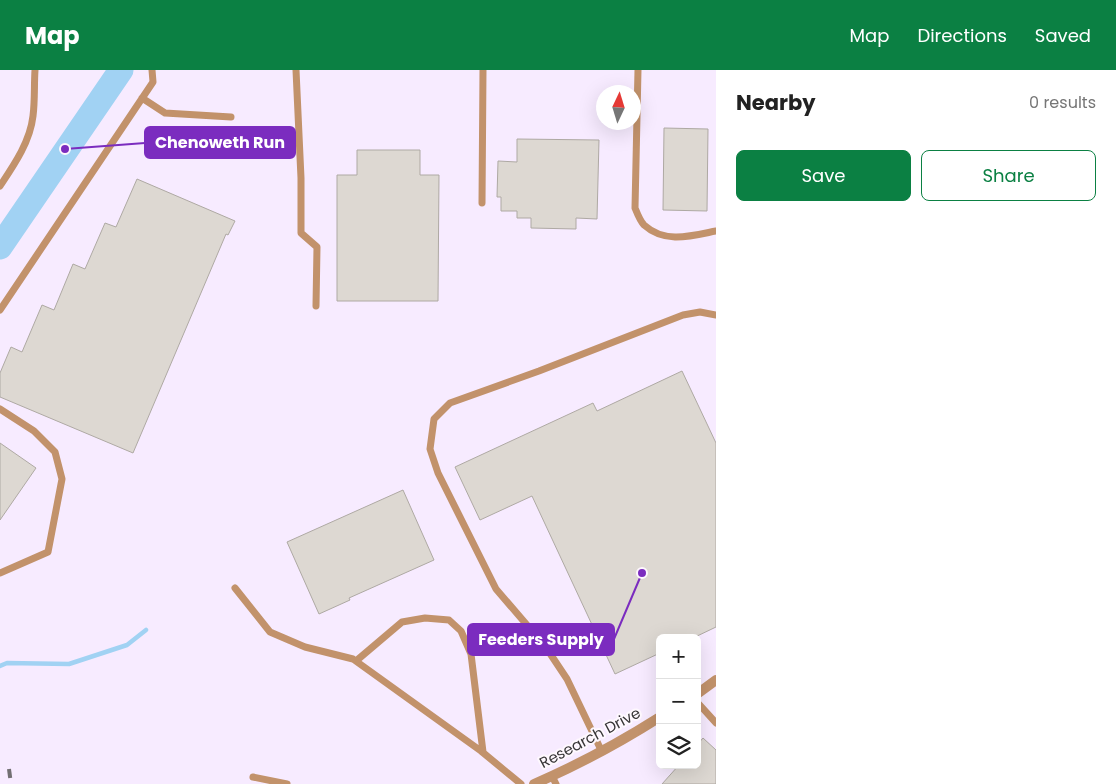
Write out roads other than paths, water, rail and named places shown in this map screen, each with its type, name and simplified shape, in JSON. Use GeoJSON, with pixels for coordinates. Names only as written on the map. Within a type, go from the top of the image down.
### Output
{"type":"FeatureCollection","features":[{"type":"Feature","properties":{"kind":"street"},"geometry":{"type":"LineString","coordinates":[[701,691],[716,680]]}},
{"type":"Feature","properties":{"kind":"street","name":"Research Drive"},"geometry":{"type":"LineString","coordinates":[[534,784],[554,780],[656,720]]}},
{"type":"Feature","properties":{"kind":"lane"},"geometry":{"type":"LineString","coordinates":[[0,186],[3,175],[28,138],[33,117],[35,70]]}},
{"type":"Feature","properties":{"kind":"lane"},"geometry":{"type":"LineString","coordinates":[[0,310],[153,82],[152,70]]}},
{"type":"Feature","properties":{"kind":"lane"},"geometry":{"type":"LineString","coordinates":[[296,70],[301,178],[301,233],[316,248],[316,306]]}},
{"type":"Feature","properties":{"kind":"lane"},"geometry":{"type":"LineString","coordinates":[[482,203],[483,70]]}},
{"type":"Feature","properties":{"kind":"lane"},"geometry":{"type":"LineString","coordinates":[[638,70],[635,208],[643,224],[661,236],[680,238],[716,232]]}},
{"type":"Feature","properties":{"kind":"lane"},"geometry":{"type":"LineString","coordinates":[[142,98],[166,113],[231,117]]}},
{"type":"Feature","properties":{"kind":"lane"},"geometry":{"type":"LineString","coordinates":[[602,752],[567,679],[545,646],[496,589],[438,473],[430,449],[434,419],[450,403],[539,371],[683,315],[700,312],[716,315]]}},
{"type":"Feature","properties":{"kind":"lane"},"geometry":{"type":"LineString","coordinates":[[0,409],[34,431],[55,452],[62,479],[48,552],[0,573]]}},
{"type":"Feature","properties":{"kind":"lane"},"geometry":{"type":"LineString","coordinates":[[235,588],[270,632],[305,647],[356,660],[483,752],[521,784]]}},
{"type":"Feature","properties":{"kind":"lane"},"geometry":{"type":"LineString","coordinates":[[356,660],[402,622],[425,618],[449,620],[461,631],[472,654],[483,752]]}},
{"type":"Feature","properties":{"kind":"lane"},"geometry":{"type":"LineString","coordinates":[[701,706],[716,723]]}},
{"type":"Feature","properties":{"kind":"lane"},"geometry":{"type":"LineString","coordinates":[[253,777],[287,784]]}},
{"type":"Feature","properties":{"kind":"waterway"},"geometry":{"type":"LineString","coordinates":[[0,247],[121,70]]}},
{"type":"Feature","properties":{"kind":"waterway"},"geometry":{"type":"LineString","coordinates":[[0,666],[7,663],[69,664],[127,645],[146,630]]}},
{"type":"Feature","properties":{"kind":"railway"},"geometry":{"type":"LineString","coordinates":[[9,769],[11,784]]}},
{"type":"Feature","properties":{"kind":"place","name":"Chenoweth Run"},"geometry":{"type":"Point","coordinates":[65,149]}},
{"type":"Feature","properties":{"kind":"place","name":"Feeders Supply"},"geometry":{"type":"Point","coordinates":[642,573]}}]}
